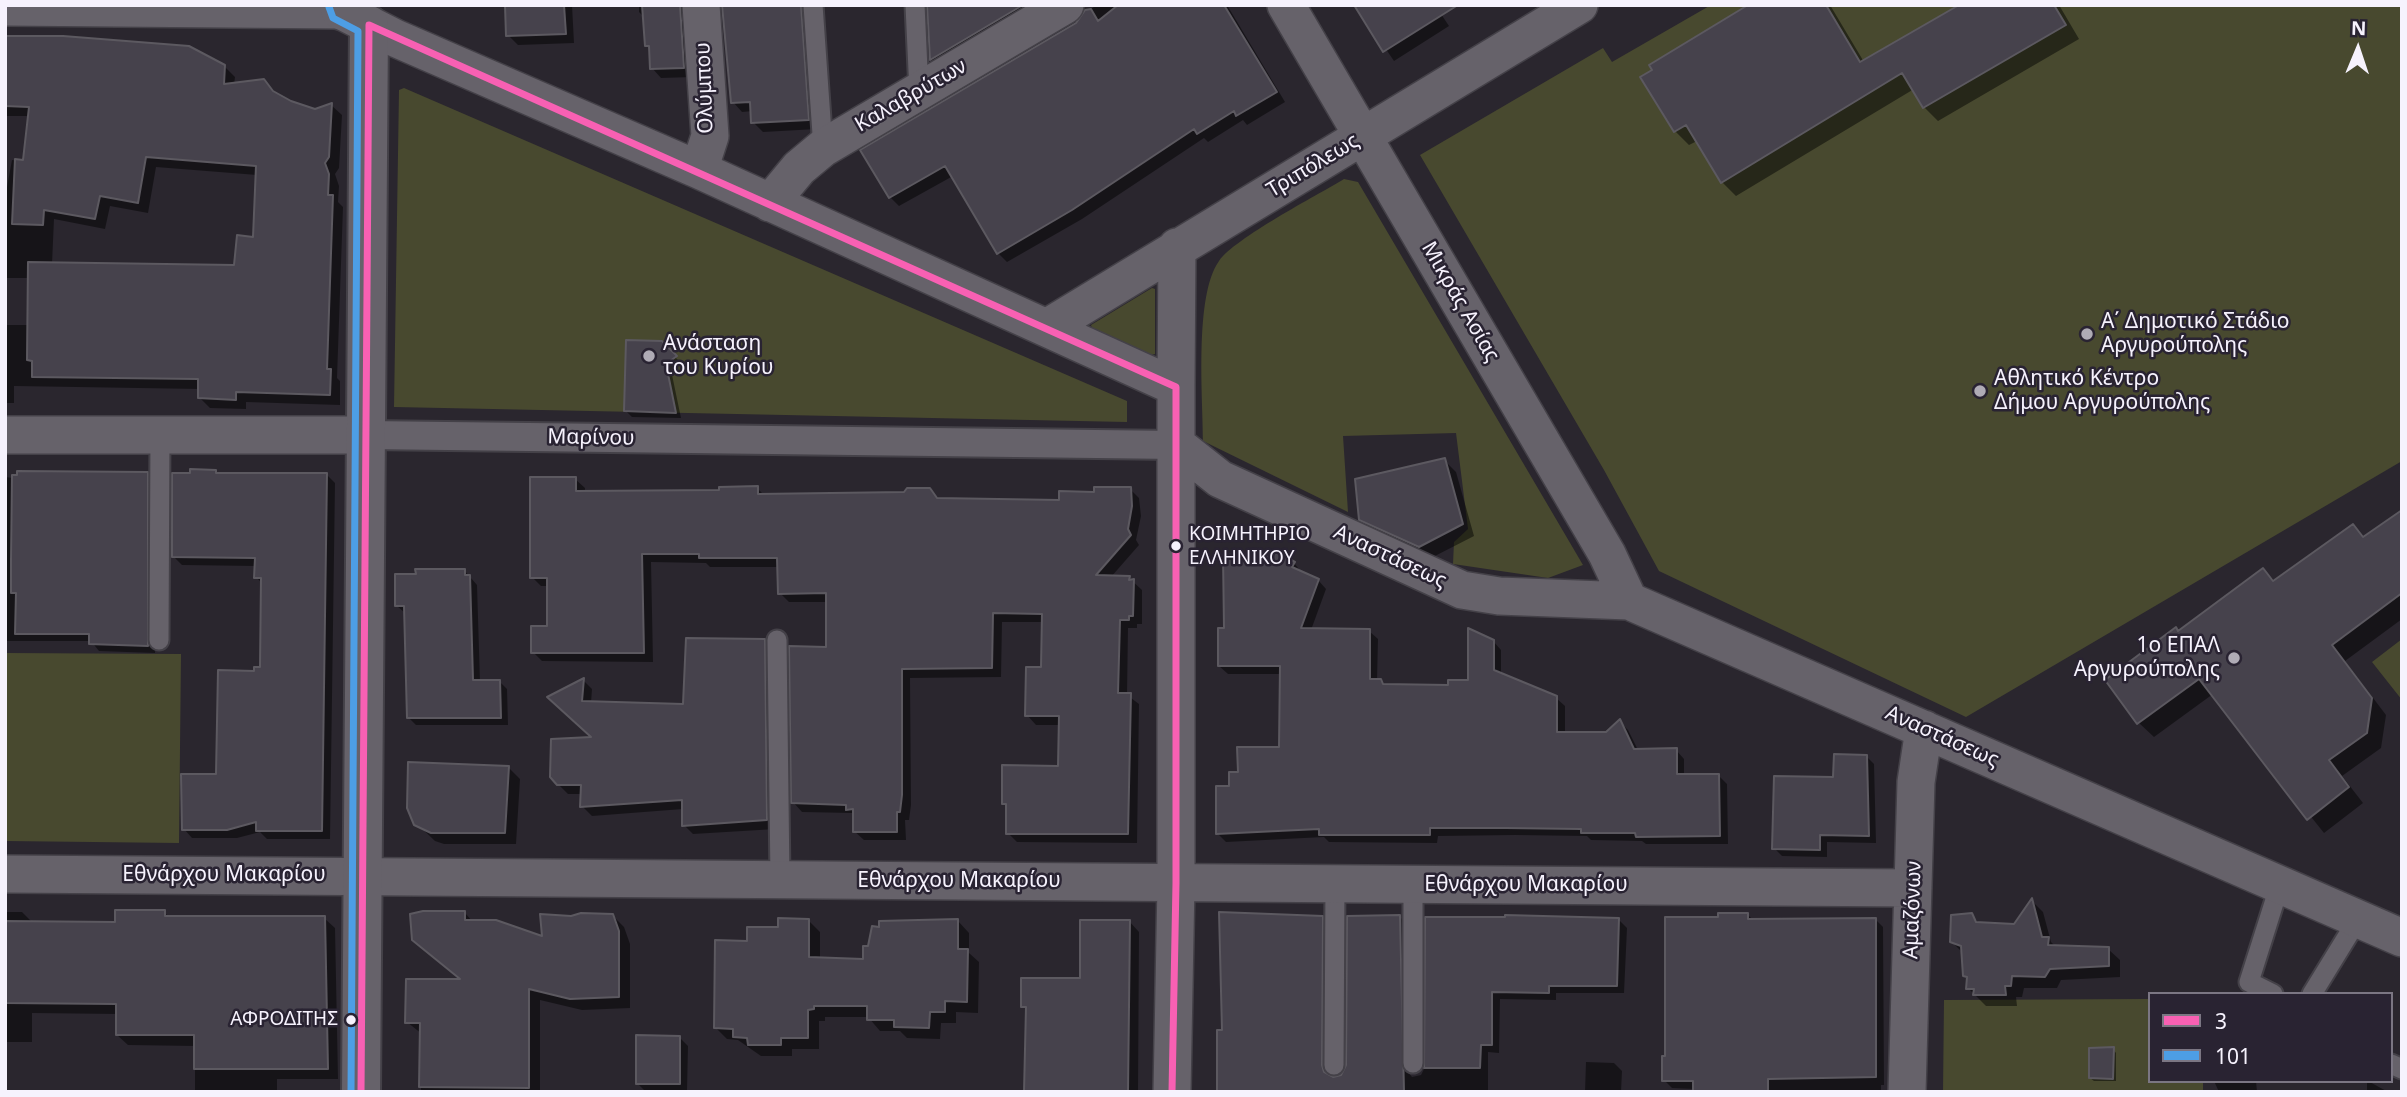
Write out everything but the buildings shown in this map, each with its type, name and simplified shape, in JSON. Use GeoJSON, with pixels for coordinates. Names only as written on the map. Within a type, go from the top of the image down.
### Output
{"type":"FeatureCollection","features":[{"type":"Feature","properties":{"kind":"street","name":"Ολύμπου"},"geometry":{"type":"LineString","coordinates":[[699,170],[710,136],[701,5]]}},
{"type":"Feature","properties":{"kind":"street","name":"Μικράς Ασίας"},"geometry":{"type":"LineString","coordinates":[[1286,5],[1607,554],[1629,601]]}},
{"type":"Feature","properties":{"kind":"street","name":"Τριπόλεως"},"geometry":{"type":"LineString","coordinates":[[1048,327],[1579,5]]}},
{"type":"Feature","properties":{"kind":"street"},"geometry":{"type":"LineString","coordinates":[[5,7],[350,13],[1176,387]]}},
{"type":"Feature","properties":{"kind":"street","name":"Καλαβρύτων"},"geometry":{"type":"LineString","coordinates":[[770,202],[799,168],[823,148],[919,92],[1049,10]]}},
{"type":"Feature","properties":{"kind":"street"},"geometry":{"type":"LineString","coordinates":[[350,13],[366,435],[361,1092]]}},
{"type":"Feature","properties":{"kind":"street"},"geometry":{"type":"LineString","coordinates":[[1172,1092],[1176,883],[1177,247]]}},
{"type":"Feature","properties":{"kind":"street","name":"Μαρίνου"},"geometry":{"type":"LineString","coordinates":[[5,435],[366,435],[1177,444]]}},
{"type":"Feature","properties":{"kind":"street","name":"Αναστάσεως"},"geometry":{"type":"LineString","coordinates":[[1177,444],[1220,479],[1462,590],[1499,596],[1629,601],[2402,938]]}},
{"type":"Feature","properties":{"kind":"street","name":"Αμαζόνων"},"geometry":{"type":"LineString","coordinates":[[1907,1092],[1916,782],[1924,729]]}},
{"type":"Feature","properties":{"kind":"street","name":"Εθνάρχου Μακαρίου"},"geometry":{"type":"LineString","coordinates":[[5,874],[1913,888]]}},
{"type":"Feature","properties":{"kind":"lane"},"geometry":{"type":"LineString","coordinates":[[813,5],[823,148]]}},
{"type":"Feature","properties":{"kind":"lane"},"geometry":{"type":"LineString","coordinates":[[915,5],[919,92]]}},
{"type":"Feature","properties":{"kind":"lane"},"geometry":{"type":"LineString","coordinates":[[159,640],[160,435]]}},
{"type":"Feature","properties":{"kind":"lane"},"geometry":{"type":"LineString","coordinates":[[777,640],[780,879]]}},
{"type":"Feature","properties":{"kind":"lane"},"geometry":{"type":"LineString","coordinates":[[1334,1065],[1335,883]]}},
{"type":"Feature","properties":{"kind":"lane"},"geometry":{"type":"LineString","coordinates":[[1413,884],[1413,1063]]}},
{"type":"Feature","properties":{"kind":"lane"},"geometry":{"type":"LineString","coordinates":[[2269,992],[2249,982],[2280,884]]}},
{"type":"Feature","properties":{"kind":"lane"},"geometry":{"type":"LineString","coordinates":[[2313,992],[2358,919]]}},
{"type":"Feature","properties":{"kind":"green space","name":"Αθλητικό Κέντρο Δήμου Αργυρούπολης"},"geometry":{"type":"Polygon","coordinates":[[[1711,5],[2402,5],[2402,461],[1966,717],[1659,571],[1604,470],[1420,155],[1603,48],[1612,62],[1711,5]]]}},
{"type":"Feature","properties":{"kind":"green space"},"geometry":{"type":"Polygon","coordinates":[[[404,88],[1127,401],[1127,422],[394,407],[399,90],[404,88]]]}},
{"type":"Feature","properties":{"kind":"green space"},"geometry":{"type":"Polygon","coordinates":[[[1344,179],[1358,182],[1583,565],[1548,578],[1453,564],[1454,542],[1468,529],[1456,433],[1343,436],[1348,512],[1203,441],[1203,322],[1211,277],[1219,261],[1258,229],[1344,179]]]}},
{"type":"Feature","properties":{"kind":"green space"},"geometry":{"type":"Polygon","coordinates":[[[1152,288],[1155,289],[1155,354],[1151,355],[1092,328],[1091,325],[1152,288]]]}},
{"type":"Feature","properties":{"kind":"green space"},"geometry":{"type":"Polygon","coordinates":[[[2402,639],[2402,700],[2372,662],[2402,639]]]}},
{"type":"Feature","properties":{"kind":"green space"},"geometry":{"type":"Polygon","coordinates":[[[5,653],[181,654],[179,843],[5,841],[5,653]]]}},
{"type":"Feature","properties":{"kind":"green space"},"geometry":{"type":"Polygon","coordinates":[[[2148,999],[2148,1083],[2203,1083],[2203,1092],[1943,1092],[1944,1000],[2148,999]]]}},
{"type":"Feature","properties":{"kind":"transit line","name":"101"},"geometry":{"type":"LineString","coordinates":[[329,7],[333,18],[358,31],[351,1092]]}},
{"type":"Feature","properties":{"kind":"transit line","name":"3"},"geometry":{"type":"LineString","coordinates":[[361,1092],[369,25],[1176,387],[1176,883],[1172,1092]]}},
{"type":"Feature","properties":{"kind":"place","name":"Α΄ Δημοτικό Στάδιο Αργυρούπολης"},"geometry":{"type":"Point","coordinates":[2087,334]}},
{"type":"Feature","properties":{"kind":"place","name":"Ανάσταση του Κυρίου"},"geometry":{"type":"Point","coordinates":[649,356]}},
{"type":"Feature","properties":{"kind":"place","name":"Αθλητικό Κέντρο Δήμου Αργυρούπολης"},"geometry":{"type":"Point","coordinates":[1980,391]}},
{"type":"Feature","properties":{"kind":"place","name":"ΚΟΙΜΗΤΗΡΙΟ ΕΛΛΗΝΙΚΟΥ"},"geometry":{"type":"Point","coordinates":[1176,546]}},
{"type":"Feature","properties":{"kind":"place","name":"1o ΕΠΑΛ Αργυρούπολης"},"geometry":{"type":"Point","coordinates":[2234,658]}},
{"type":"Feature","properties":{"kind":"place","name":"ΑΦΡΟΔΙΤΗΣ"},"geometry":{"type":"Point","coordinates":[351,1020]}}]}
